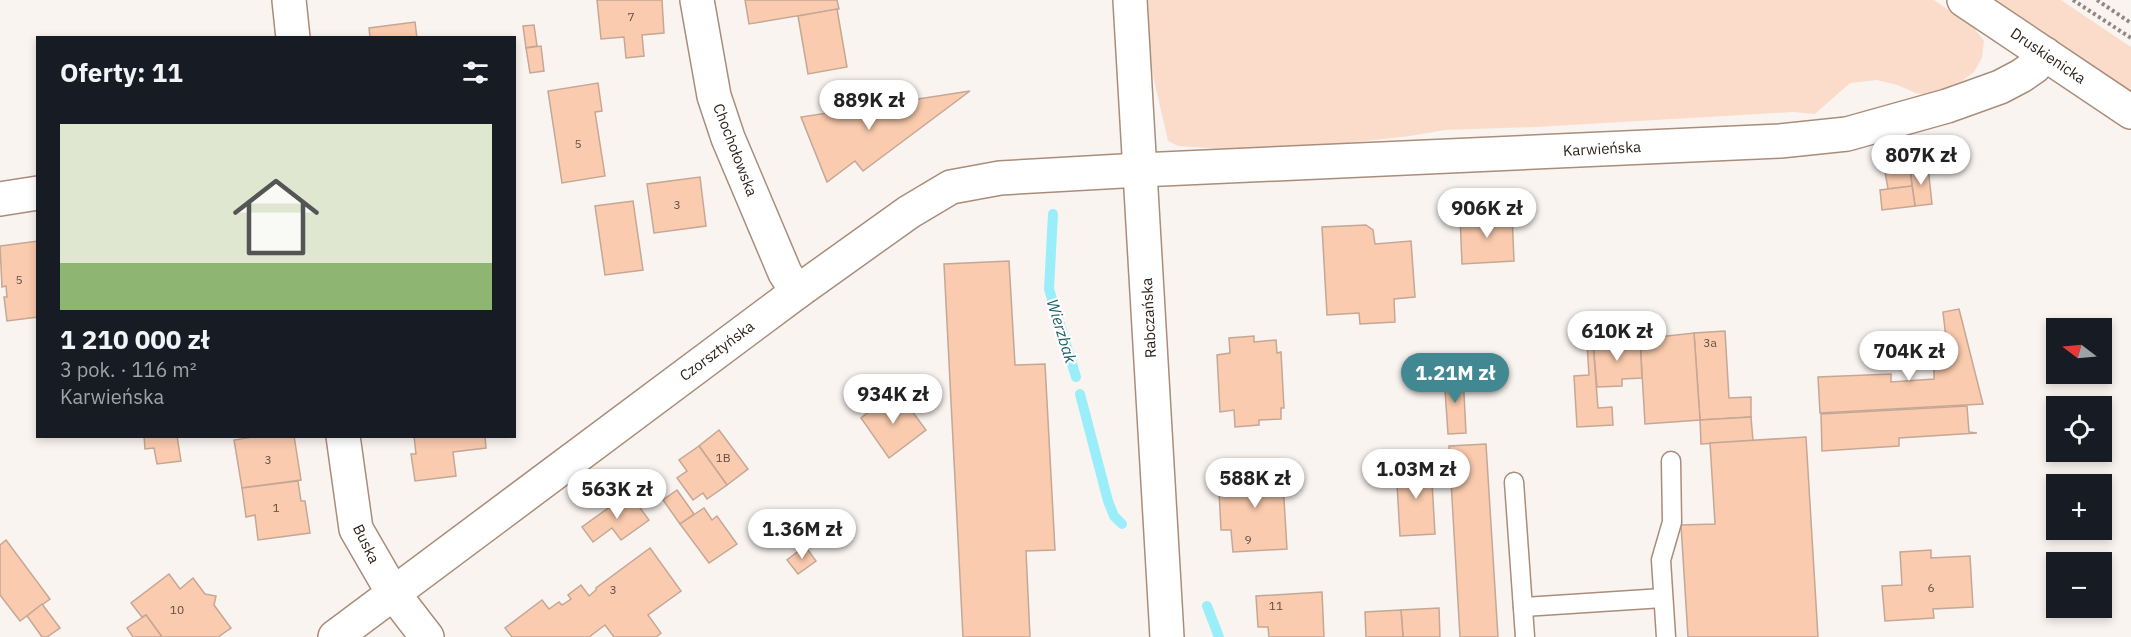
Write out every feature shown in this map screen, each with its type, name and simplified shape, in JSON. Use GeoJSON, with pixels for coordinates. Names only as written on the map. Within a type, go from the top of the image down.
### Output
{"type":"FeatureCollection","features":[{"type":"Feature","properties":{"kind":"street"},"geometry":{"type":"LineString","coordinates":[[289,0],[293,36]]}},
{"type":"Feature","properties":{"kind":"street","name":"Chochołowska"},"geometry":{"type":"LineString","coordinates":[[697,0],[714,96],[728,138],[786,273],[797,291]]}},
{"type":"Feature","properties":{"kind":"street","name":"Rabczańska"},"geometry":{"type":"LineString","coordinates":[[1130,0],[1167,637]]}},
{"type":"Feature","properties":{"kind":"street","name":"Druskienicka"},"geometry":{"type":"LineString","coordinates":[[1964,0],[2131,112]]}},
{"type":"Feature","properties":{"kind":"street","name":"Karwieńska"},"geometry":{"type":"LineString","coordinates":[[1140,170],[1780,141],[1847,134],[1947,106],[2000,87],[2034,67],[2045,54]]}},
{"type":"Feature","properties":{"kind":"street","name":"Czorsztyńska"},"geometry":{"type":"LineString","coordinates":[[335,637],[797,291],[909,212],[951,187],[1000,178],[1140,170]]}},
{"type":"Feature","properties":{"kind":"street"},"geometry":{"type":"LineString","coordinates":[[0,199],[36,193]]}},
{"type":"Feature","properties":{"kind":"street","name":"Buska"},"geometry":{"type":"LineString","coordinates":[[344,438],[356,529],[393,593],[427,637]]}},
{"type":"Feature","properties":{"kind":"lane"},"geometry":{"type":"LineString","coordinates":[[1666,637],[1661,560],[1672,522],[1671,461]]}},
{"type":"Feature","properties":{"kind":"lane"},"geometry":{"type":"LineString","coordinates":[[1514,482],[1525,637]]}},
{"type":"Feature","properties":{"kind":"lane"},"geometry":{"type":"LineString","coordinates":[[1523,607],[1663,598]]}},
{"type":"Feature","properties":{"kind":"path"},"geometry":{"type":"LineString","coordinates":[[2073,0],[2131,38]]}},
{"type":"Feature","properties":{"kind":"path"},"geometry":{"type":"LineString","coordinates":[[2097,0],[2131,23]]}},
{"type":"Feature","properties":{"kind":"shaded area"},"geometry":{"type":"Polygon","coordinates":[[[1148,0],[1934,0],[1973,27],[1984,41],[1982,58],[1974,72],[1962,81],[1928,95],[1877,80],[1850,83],[1815,114],[1793,112],[1445,130],[1310,147],[1238,150],[1178,146],[1168,141],[1151,67],[1148,0]]]}},
{"type":"Feature","properties":{"kind":"shaded area"},"geometry":{"type":"Polygon","coordinates":[[[1996,0],[2061,0],[2131,47],[2131,91],[1996,0]]]}},
{"type":"Feature","properties":{"kind":"building"},"geometry":{"type":"Polygon","coordinates":[[[597,0],[662,0],[664,33],[642,35],[644,56],[626,58],[624,37],[601,39],[597,0]]]}},
{"type":"Feature","properties":{"kind":"building"},"geometry":{"type":"Polygon","coordinates":[[[745,0],[837,0],[839,9],[749,24],[745,0]]]}},
{"type":"Feature","properties":{"kind":"building"},"geometry":{"type":"Polygon","coordinates":[[[837,9],[847,67],[808,74],[798,16],[837,9]]]}},
{"type":"Feature","properties":{"kind":"building"},"geometry":{"type":"Polygon","coordinates":[[[415,22],[417,36],[370,36],[369,28],[415,22]]]}},
{"type":"Feature","properties":{"kind":"building"},"geometry":{"type":"Polygon","coordinates":[[[534,25],[537,46],[526,48],[523,26],[534,25]]]}},
{"type":"Feature","properties":{"kind":"building"},"geometry":{"type":"Polygon","coordinates":[[[541,46],[544,71],[530,73],[526,48],[541,46]]]}},
{"type":"Feature","properties":{"kind":"building"},"geometry":{"type":"Polygon","coordinates":[[[598,83],[602,111],[595,112],[605,176],[562,183],[548,91],[598,83]]]}},
{"type":"Feature","properties":{"kind":"building"},"geometry":{"type":"Polygon","coordinates":[[[970,91],[863,171],[855,161],[827,182],[801,117],[970,91]]]}},
{"type":"Feature","properties":{"kind":"building"},"geometry":{"type":"Polygon","coordinates":[[[1928,167],[1932,204],[1915,206],[1910,169],[1928,167]]]}},
{"type":"Feature","properties":{"kind":"building"},"geometry":{"type":"Polygon","coordinates":[[[1910,169],[1912,186],[1888,189],[1885,172],[1910,169]]]}},
{"type":"Feature","properties":{"kind":"building"},"geometry":{"type":"Polygon","coordinates":[[[700,177],[706,226],[654,233],[647,184],[700,177]]]}},
{"type":"Feature","properties":{"kind":"building"},"geometry":{"type":"Polygon","coordinates":[[[1912,186],[1915,206],[1882,210],[1880,190],[1912,186]]]}},
{"type":"Feature","properties":{"kind":"building"},"geometry":{"type":"Polygon","coordinates":[[[633,201],[643,270],[605,275],[595,206],[633,201]]]}},
{"type":"Feature","properties":{"kind":"building"},"geometry":{"type":"Polygon","coordinates":[[[1512,214],[1514,261],[1462,264],[1460,216],[1512,214]]]}},
{"type":"Feature","properties":{"kind":"building"},"geometry":{"type":"Polygon","coordinates":[[[1366,225],[1373,230],[1375,244],[1411,241],[1415,297],[1394,299],[1395,322],[1360,324],[1359,313],[1327,315],[1322,227],[1366,225]]]}},
{"type":"Feature","properties":{"kind":"building"},"geometry":{"type":"Polygon","coordinates":[[[36,241],[36,317],[7,321],[4,297],[7,297],[6,286],[2,287],[0,246],[36,241]]]}},
{"type":"Feature","properties":{"kind":"building"},"geometry":{"type":"Polygon","coordinates":[[[1009,261],[1015,365],[1045,364],[1055,550],[1026,551],[1030,637],[963,637],[944,264],[1009,261]]]}},
{"type":"Feature","properties":{"kind":"building"},"geometry":{"type":"Polygon","coordinates":[[[1959,309],[1983,404],[1820,413],[1818,377],[1891,374],[1891,382],[1934,379],[1934,364],[1949,364],[1943,312],[1959,309]]]}},
{"type":"Feature","properties":{"kind":"building"},"geometry":{"type":"Polygon","coordinates":[[[1725,331],[1729,398],[1751,397],[1751,417],[1700,420],[1694,333],[1725,331]]]}},
{"type":"Feature","properties":{"kind":"building"},"geometry":{"type":"Polygon","coordinates":[[[1694,333],[1700,420],[1645,424],[1640,339],[1694,333]]]}},
{"type":"Feature","properties":{"kind":"building"},"geometry":{"type":"Polygon","coordinates":[[[1254,336],[1254,342],[1276,340],[1277,353],[1281,352],[1284,408],[1281,408],[1281,419],[1259,420],[1259,425],[1235,427],[1234,410],[1220,412],[1217,355],[1230,353],[1229,338],[1254,336]]]}},
{"type":"Feature","properties":{"kind":"building"},"geometry":{"type":"Polygon","coordinates":[[[1640,339],[1642,378],[1622,379],[1622,386],[1597,387],[1593,343],[1640,339]]]}},
{"type":"Feature","properties":{"kind":"building"},"geometry":{"type":"Polygon","coordinates":[[[1593,343],[1598,408],[1612,407],[1613,425],[1577,427],[1574,376],[1589,375],[1587,344],[1593,343]]]}},
{"type":"Feature","properties":{"kind":"building"},"geometry":{"type":"Polygon","coordinates":[[[1463,374],[1466,433],[1448,434],[1444,375],[1463,374]]]}},
{"type":"Feature","properties":{"kind":"building"},"geometry":{"type":"Polygon","coordinates":[[[900,395],[926,430],[889,458],[861,418],[885,399],[889,404],[900,395]]]}},
{"type":"Feature","properties":{"kind":"building"},"geometry":{"type":"Polygon","coordinates":[[[1967,406],[1969,432],[1977,433],[1899,438],[1899,446],[1822,451],[1821,414],[1967,406]]]}},
{"type":"Feature","properties":{"kind":"building"},"geometry":{"type":"Polygon","coordinates":[[[1751,417],[1753,441],[1701,444],[1700,420],[1751,417]]]}},
{"type":"Feature","properties":{"kind":"building"},"geometry":{"type":"Polygon","coordinates":[[[719,430],[748,469],[727,485],[699,446],[719,430]]]}},
{"type":"Feature","properties":{"kind":"building"},"geometry":{"type":"Polygon","coordinates":[[[1806,437],[1818,637],[1688,637],[1681,525],[1715,524],[1710,443],[1806,437]]]}},
{"type":"Feature","properties":{"kind":"building"},"geometry":{"type":"Polygon","coordinates":[[[144,438],[177,438],[181,461],[157,464],[154,448],[145,449],[144,438]]]}},
{"type":"Feature","properties":{"kind":"building"},"geometry":{"type":"Polygon","coordinates":[[[294,438],[301,480],[242,488],[234,440],[294,438]]]}},
{"type":"Feature","properties":{"kind":"building"},"geometry":{"type":"Polygon","coordinates":[[[414,438],[485,438],[486,448],[453,452],[456,476],[415,481],[411,454],[416,454],[414,438]]]}},
{"type":"Feature","properties":{"kind":"building"},"geometry":{"type":"Polygon","coordinates":[[[1486,444],[1498,637],[1460,637],[1449,446],[1486,444]]]}},
{"type":"Feature","properties":{"kind":"building"},"geometry":{"type":"Polygon","coordinates":[[[699,446],[727,485],[707,499],[703,493],[693,500],[677,478],[687,471],[679,460],[699,446]]]}},
{"type":"Feature","properties":{"kind":"building"},"geometry":{"type":"Polygon","coordinates":[[[1431,465],[1435,534],[1400,536],[1396,467],[1431,465]]]}},
{"type":"Feature","properties":{"kind":"building"},"geometry":{"type":"Polygon","coordinates":[[[1282,466],[1287,549],[1233,552],[1231,530],[1221,530],[1219,491],[1229,491],[1228,469],[1282,466]]]}},
{"type":"Feature","properties":{"kind":"building"},"geometry":{"type":"Polygon","coordinates":[[[298,481],[301,501],[305,501],[310,533],[258,540],[255,515],[246,517],[242,488],[298,481]]]}},
{"type":"Feature","properties":{"kind":"building"},"geometry":{"type":"Polygon","coordinates":[[[677,490],[694,514],[680,524],[663,500],[677,490]]]}},
{"type":"Feature","properties":{"kind":"building"},"geometry":{"type":"Polygon","coordinates":[[[629,493],[649,520],[621,540],[612,528],[593,542],[582,527],[629,493]]]}},
{"type":"Feature","properties":{"kind":"building"},"geometry":{"type":"Polygon","coordinates":[[[704,508],[712,520],[717,516],[737,544],[709,563],[680,524],[704,508]]]}},
{"type":"Feature","properties":{"kind":"building"},"geometry":{"type":"Polygon","coordinates":[[[6,540],[50,599],[20,621],[0,595],[0,545],[6,540]]]}},
{"type":"Feature","properties":{"kind":"building"},"geometry":{"type":"Polygon","coordinates":[[[805,546],[816,561],[798,574],[787,560],[805,546]]]}},
{"type":"Feature","properties":{"kind":"building"},"geometry":{"type":"Polygon","coordinates":[[[650,548],[681,591],[648,615],[661,633],[656,637],[614,637],[605,625],[589,637],[512,637],[505,628],[542,600],[549,609],[559,602],[562,605],[571,599],[568,595],[581,585],[589,596],[596,588],[650,548]]]}},
{"type":"Feature","properties":{"kind":"building"},"geometry":{"type":"Polygon","coordinates":[[[1931,550],[1931,558],[1970,556],[1973,607],[1933,609],[1934,618],[1885,621],[1882,586],[1902,585],[1900,552],[1931,550]]]}},
{"type":"Feature","properties":{"kind":"building"},"geometry":{"type":"Polygon","coordinates":[[[169,574],[180,589],[193,578],[205,594],[216,596],[214,605],[231,628],[218,637],[162,637],[146,615],[142,617],[131,603],[169,574]]]}},
{"type":"Feature","properties":{"kind":"building"},"geometry":{"type":"Polygon","coordinates":[[[1322,592],[1324,637],[1269,637],[1268,627],[1258,627],[1256,596],[1322,592]]]}},
{"type":"Feature","properties":{"kind":"building"},"geometry":{"type":"Polygon","coordinates":[[[42,604],[60,628],[47,637],[42,637],[27,616],[42,604]]]}},
{"type":"Feature","properties":{"kind":"building"},"geometry":{"type":"Polygon","coordinates":[[[1439,608],[1440,637],[1403,637],[1401,610],[1439,608]]]}},
{"type":"Feature","properties":{"kind":"building"},"geometry":{"type":"Polygon","coordinates":[[[1401,610],[1403,637],[1366,637],[1365,612],[1401,610]]]}},
{"type":"Feature","properties":{"kind":"building"},"geometry":{"type":"Polygon","coordinates":[[[146,615],[162,637],[133,637],[127,628],[146,615]]]}},
{"type":"Feature","properties":{"kind":"waterway","name":"Wierzbak"},"geometry":{"type":"LineString","coordinates":[[1053,214],[1049,289],[1076,377]]}},
{"type":"Feature","properties":{"kind":"waterway","name":"Wierzbak"},"geometry":{"type":"LineString","coordinates":[[1080,394],[1108,501],[1114,516],[1122,524]]}},
{"type":"Feature","properties":{"kind":"waterway","name":"Wierzbak"},"geometry":{"type":"LineString","coordinates":[[1207,606],[1219,637]]}}]}
